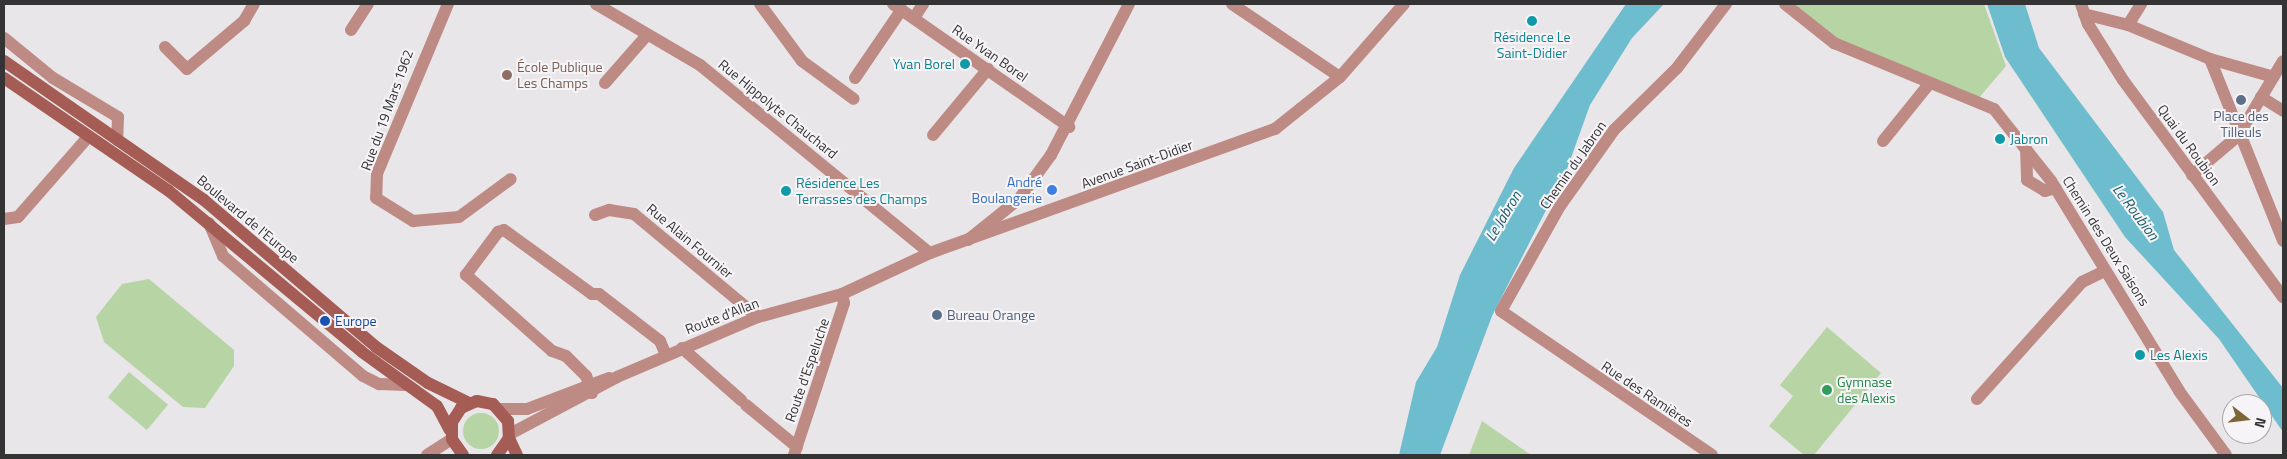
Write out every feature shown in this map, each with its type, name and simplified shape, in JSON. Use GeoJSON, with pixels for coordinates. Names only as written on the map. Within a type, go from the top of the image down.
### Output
{"type":"FeatureCollection","features":[{"type":"Feature","properties":{"kind":"main road","name":"Boulevard de l'Europe"},"geometry":{"type":"LineString","coordinates":[[4,61],[204,200],[376,347],[434,387],[469,403],[485,401],[500,409]]}},
{"type":"Feature","properties":{"kind":"main road","name":"Boulevard de l'Europe"},"geometry":{"type":"LineString","coordinates":[[4,78],[209,223],[406,385],[438,406],[461,455]]}},
{"type":"Feature","properties":{"kind":"main road"},"geometry":{"type":"LineString","coordinates":[[451,434],[456,414],[469,403]]}},
{"type":"Feature","properties":{"kind":"main road"},"geometry":{"type":"LineString","coordinates":[[500,409],[517,455]]}},
{"type":"Feature","properties":{"kind":"main road"},"geometry":{"type":"LineString","coordinates":[[497,455],[510,436]]}},
{"type":"Feature","properties":{"kind":"street"},"geometry":{"type":"LineString","coordinates":[[165,47],[187,68],[244,21],[254,4]]}},
{"type":"Feature","properties":{"kind":"street"},"geometry":{"type":"LineString","coordinates":[[351,30],[368,4]]}},
{"type":"Feature","properties":{"kind":"street","name":"Rue du 19 Mars 1962"},"geometry":{"type":"LineString","coordinates":[[448,4],[377,174],[376,198],[413,221],[459,217],[511,179]]}},
{"type":"Feature","properties":{"kind":"street","name":"Rue Hippolyte Chauchard"},"geometry":{"type":"LineString","coordinates":[[596,4],[700,65],[930,253]]}},
{"type":"Feature","properties":{"kind":"street"},"geometry":{"type":"LineString","coordinates":[[760,4],[802,61],[854,99]]}},
{"type":"Feature","properties":{"kind":"street"},"geometry":{"type":"LineString","coordinates":[[914,18],[923,4]]}},
{"type":"Feature","properties":{"kind":"street"},"geometry":{"type":"LineString","coordinates":[[1008,226],[1019,199],[1069,126],[1129,4]]}},
{"type":"Feature","properties":{"kind":"street"},"geometry":{"type":"LineString","coordinates":[[1232,4],[1340,77]]}},
{"type":"Feature","properties":{"kind":"street","name":"Avenue Saint-Didier"},"geometry":{"type":"LineString","coordinates":[[842,294],[930,253],[1275,129],[1340,77],[1404,4]]}},
{"type":"Feature","properties":{"kind":"street","name":"Chemin du Jabron"},"geometry":{"type":"LineString","coordinates":[[1566,358],[1501,311],[1560,206],[1614,130],[1677,68],[1726,4]]}},
{"type":"Feature","properties":{"kind":"street"},"geometry":{"type":"LineString","coordinates":[[1785,4],[1834,43],[1927,83],[1883,141]]}},
{"type":"Feature","properties":{"kind":"street"},"geometry":{"type":"LineString","coordinates":[[2128,25],[2141,4]]}},
{"type":"Feature","properties":{"kind":"street"},"geometry":{"type":"LineString","coordinates":[[855,78],[898,7]]}},
{"type":"Feature","properties":{"kind":"street","name":"Rue Yvan Borel"},"geometry":{"type":"LineString","coordinates":[[898,7],[1069,126]]}},
{"type":"Feature","properties":{"kind":"street"},"geometry":{"type":"LineString","coordinates":[[2083,9],[2128,25],[2210,60],[2274,77]]}},
{"type":"Feature","properties":{"kind":"street","name":"Quai du Roubion"},"geometry":{"type":"LineString","coordinates":[[2083,9],[2123,80],[2283,297]]}},
{"type":"Feature","properties":{"kind":"street"},"geometry":{"type":"LineString","coordinates":[[605,83],[647,35]]}},
{"type":"Feature","properties":{"kind":"street"},"geometry":{"type":"LineString","coordinates":[[4,38],[53,78],[118,118],[118,140]]}},
{"type":"Feature","properties":{"kind":"street"},"geometry":{"type":"LineString","coordinates":[[2210,60],[2238,136],[2280,224],[2283,241]]}},
{"type":"Feature","properties":{"kind":"street"},"geometry":{"type":"LineString","coordinates":[[2192,175],[2238,136],[2283,61]]}},
{"type":"Feature","properties":{"kind":"street"},"geometry":{"type":"LineString","coordinates":[[932,135],[988,69]]}},
{"type":"Feature","properties":{"kind":"street","name":"Chemin des Deux Saisons"},"geometry":{"type":"LineString","coordinates":[[1927,83],[1994,108],[2056,188],[2191,409],[2226,455]]}},
{"type":"Feature","properties":{"kind":"street"},"geometry":{"type":"LineString","coordinates":[[2261,97],[2283,111]]}},
{"type":"Feature","properties":{"kind":"street"},"geometry":{"type":"LineString","coordinates":[[4,219],[18,217],[88,137]]}},
{"type":"Feature","properties":{"kind":"street"},"geometry":{"type":"LineString","coordinates":[[2026,148],[2027,180],[2045,191],[2056,188]]}},
{"type":"Feature","properties":{"kind":"street"},"geometry":{"type":"LineString","coordinates":[[968,240],[1019,199]]}},
{"type":"Feature","properties":{"kind":"street","name":"Rue Alain Fournier"},"geometry":{"type":"LineString","coordinates":[[595,216],[609,210],[634,214],[758,317]]}},
{"type":"Feature","properties":{"kind":"street"},"geometry":{"type":"LineString","coordinates":[[209,223],[223,256],[363,376],[380,384],[406,385]]}},
{"type":"Feature","properties":{"kind":"street"},"geometry":{"type":"LineString","coordinates":[[590,388],[566,356],[552,351],[466,275],[498,232],[504,230],[592,294],[600,294],[660,341],[666,355]]}},
{"type":"Feature","properties":{"kind":"street"},"geometry":{"type":"LineString","coordinates":[[1977,399],[2082,282],[2105,271]]}},
{"type":"Feature","properties":{"kind":"street","name":"Route d'Allan"},"geometry":{"type":"LineString","coordinates":[[500,409],[527,409],[590,388],[758,317],[842,294]]}},
{"type":"Feature","properties":{"kind":"street","name":"Route d'Espeluche"},"geometry":{"type":"LineString","coordinates":[[796,451],[844,303],[842,294]]}},
{"type":"Feature","properties":{"kind":"street"},"geometry":{"type":"LineString","coordinates":[[682,348],[796,451]]}},
{"type":"Feature","properties":{"kind":"street","name":"Rue des Ramières"},"geometry":{"type":"LineString","coordinates":[[1566,358],[1712,455]]}},
{"type":"Feature","properties":{"kind":"street","name":"Route d'Allan"},"geometry":{"type":"LineString","coordinates":[[510,436],[590,388]]}},
{"type":"Feature","properties":{"kind":"street"},"geometry":{"type":"LineString","coordinates":[[427,455],[451,434]]}},
{"type":"Feature","properties":{"kind":"green space"},"geometry":{"type":"Polygon","coordinates":[[[1795,4],[1984,4],[2006,66],[1978,99],[1836,39],[1795,4]]]}},
{"type":"Feature","properties":{"kind":"green space"},"geometry":{"type":"Polygon","coordinates":[[[149,279],[234,350],[234,366],[205,408],[183,407],[104,342],[96,317],[122,284],[149,279]]]}},
{"type":"Feature","properties":{"kind":"green space","name":"Gymnase des Alexis"},"geometry":{"type":"Polygon","coordinates":[[[1827,327],[1881,373],[1814,455],[1804,455],[1769,426],[1793,396],[1780,385],[1827,327]]]}},
{"type":"Feature","properties":{"kind":"green space"},"geometry":{"type":"Polygon","coordinates":[[[129,372],[168,405],[147,430],[108,397],[129,372]]]}},
{"type":"Feature","properties":{"kind":"green space"},"geometry":{"type":"Polygon","coordinates":[[[481,413],[493,419],[499,431],[493,443],[481,449],[469,443],[463,431],[469,419],[481,413]]]}},
{"type":"Feature","properties":{"kind":"green space"},"geometry":{"type":"Polygon","coordinates":[[[1482,421],[1531,455],[1469,455],[1482,421]]]}},
{"type":"Feature","properties":{"kind":"water","name":"Le Jabron"},"geometry":{"type":"Polygon","coordinates":[[[1626,4],[1664,4],[1632,38],[1590,105],[1567,169],[1492,316],[1440,455],[1399,455],[1416,382],[1437,347],[1460,275],[1514,168],[1626,4]]]}},
{"type":"Feature","properties":{"kind":"water","name":"Le Roubion"},"geometry":{"type":"Polygon","coordinates":[[[1987,4],[2025,4],[2039,48],[2163,212],[2174,250],[2283,388],[2283,432],[2272,416],[2272,394],[2257,394],[2219,339],[2125,237],[2005,57],[1987,4]]]}},
{"type":"Feature","properties":{"kind":"place","name":"Résidence Le Saint-Didier"},"geometry":{"type":"Point","coordinates":[1532,21]}},
{"type":"Feature","properties":{"kind":"place","name":"Yvan Borel"},"geometry":{"type":"Point","coordinates":[965,64]}},
{"type":"Feature","properties":{"kind":"place","name":"École Publique Les Champs"},"geometry":{"type":"Point","coordinates":[507,75]}},
{"type":"Feature","properties":{"kind":"place","name":"Place des Tilleuls"},"geometry":{"type":"Point","coordinates":[2241,100]}},
{"type":"Feature","properties":{"kind":"place","name":"Jabron"},"geometry":{"type":"Point","coordinates":[2000,139]}},
{"type":"Feature","properties":{"kind":"place","name":"André Boulangerie"},"geometry":{"type":"Point","coordinates":[1052,190]}},
{"type":"Feature","properties":{"kind":"place","name":"Résidence Les Terrasses des Champs"},"geometry":{"type":"Point","coordinates":[786,191]}},
{"type":"Feature","properties":{"kind":"place","name":"Bureau Orange"},"geometry":{"type":"Point","coordinates":[937,315]}},
{"type":"Feature","properties":{"kind":"place","name":"Europe"},"geometry":{"type":"Point","coordinates":[325,321]}},
{"type":"Feature","properties":{"kind":"place","name":"Les Alexis"},"geometry":{"type":"Point","coordinates":[2140,355]}},
{"type":"Feature","properties":{"kind":"place","name":"Gymnase des Alexis"},"geometry":{"type":"Point","coordinates":[1827,390]}}]}
